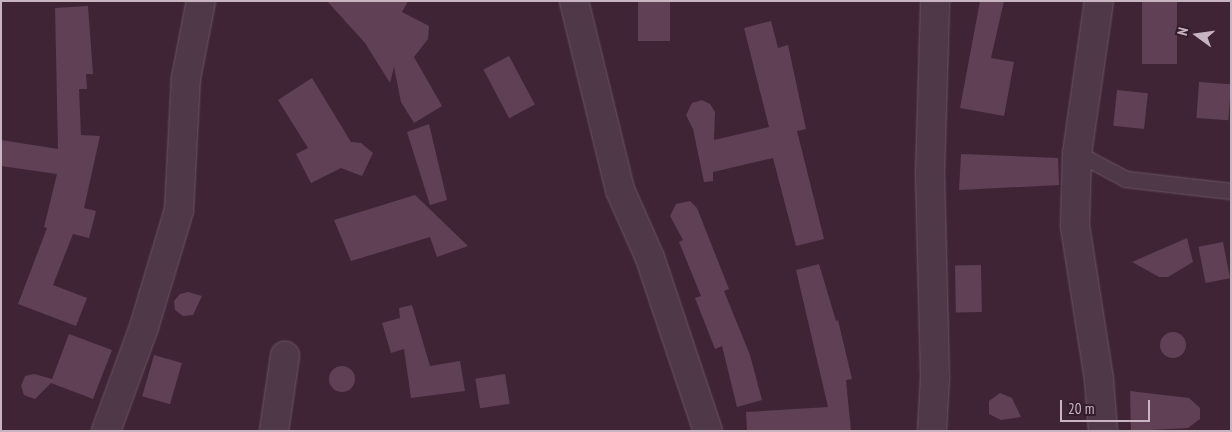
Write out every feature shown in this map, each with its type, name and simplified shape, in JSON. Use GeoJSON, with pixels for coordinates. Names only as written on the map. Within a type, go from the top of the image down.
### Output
{"type":"FeatureCollection","features":[{"type":"Feature","properties":{"kind":"street"},"geometry":{"type":"LineString","coordinates":[[106,431],[144,327],[179,210],[186,78],[201,1]]}},
{"type":"Feature","properties":{"kind":"street"},"geometry":{"type":"LineString","coordinates":[[574,1],[620,190],[650,258],[708,431]]}},
{"type":"Feature","properties":{"kind":"street"},"geometry":{"type":"LineString","coordinates":[[932,431],[936,378],[930,174],[935,1]]}},
{"type":"Feature","properties":{"kind":"street"},"geometry":{"type":"LineString","coordinates":[[1099,1],[1077,153],[1075,226],[1099,380],[1103,431]]}},
{"type":"Feature","properties":{"kind":"street"},"geometry":{"type":"LineString","coordinates":[[274,431],[284,356]]}},
{"type":"Feature","properties":{"kind":"lane"},"geometry":{"type":"LineString","coordinates":[[1077,153],[1126,178],[1231,191]]}},
{"type":"Feature","properties":{"kind":"building"},"geometry":{"type":"Polygon","coordinates":[[[327,1],[408,1],[402,12],[429,26],[428,39],[414,57],[442,106],[414,123],[401,102],[394,67],[390,83],[365,43],[327,1]]]}},
{"type":"Feature","properties":{"kind":"building"},"geometry":{"type":"Polygon","coordinates":[[[638,1],[670,1],[670,41],[638,41],[638,1]]]}},
{"type":"Feature","properties":{"kind":"building"},"geometry":{"type":"Polygon","coordinates":[[[980,1],[1004,1],[991,58],[1014,62],[1004,116],[960,108],[980,1]]]}},
{"type":"Feature","properties":{"kind":"building"},"geometry":{"type":"Polygon","coordinates":[[[1142,1],[1177,1],[1177,64],[1142,64],[1142,1]]]}},
{"type":"Feature","properties":{"kind":"building"},"geometry":{"type":"Polygon","coordinates":[[[88,6],[93,74],[86,74],[87,89],[79,89],[81,135],[100,136],[84,208],[96,211],[89,238],[73,234],[53,285],[87,298],[76,326],[18,304],[47,228],[44,227],[57,174],[1,166],[1,140],[58,149],[55,8],[88,6]]]}},
{"type":"Feature","properties":{"kind":"building"},"geometry":{"type":"Polygon","coordinates":[[[771,21],[778,48],[788,45],[806,129],[797,131],[824,239],[796,246],[773,158],[713,172],[713,181],[704,182],[693,129],[686,115],[692,103],[702,100],[710,104],[715,112],[714,140],[769,127],[744,28],[771,21]]]}},
{"type":"Feature","properties":{"kind":"building"},"geometry":{"type":"Polygon","coordinates":[[[509,56],[535,105],[509,118],[483,70],[509,56]]]}},
{"type":"Feature","properties":{"kind":"building"},"geometry":{"type":"Polygon","coordinates":[[[312,78],[351,142],[361,143],[373,153],[362,176],[341,168],[311,183],[296,154],[308,148],[278,100],[312,78]]]}},
{"type":"Feature","properties":{"kind":"building"},"geometry":{"type":"Polygon","coordinates":[[[1199,82],[1231,84],[1228,120],[1196,118],[1199,82]]]}},
{"type":"Feature","properties":{"kind":"building"},"geometry":{"type":"Polygon","coordinates":[[[1117,90],[1148,93],[1144,129],[1113,126],[1117,90]]]}},
{"type":"Feature","properties":{"kind":"building"},"geometry":{"type":"Polygon","coordinates":[[[429,124],[447,200],[430,205],[407,132],[429,124]]]}},
{"type":"Feature","properties":{"kind":"building"},"geometry":{"type":"Polygon","coordinates":[[[961,154],[1058,158],[1059,185],[959,190],[961,154]]]}},
{"type":"Feature","properties":{"kind":"building"},"geometry":{"type":"Polygon","coordinates":[[[415,195],[468,246],[437,257],[430,237],[351,261],[334,220],[415,195]]]}},
{"type":"Feature","properties":{"kind":"building"},"geometry":{"type":"Polygon","coordinates":[[[690,201],[697,208],[729,289],[724,291],[750,355],[762,400],[737,407],[722,346],[715,349],[695,298],[701,296],[679,242],[683,240],[670,216],[676,204],[690,201]]]}},
{"type":"Feature","properties":{"kind":"building"},"geometry":{"type":"Polygon","coordinates":[[[1187,238],[1193,262],[1168,277],[1159,277],[1132,262],[1187,238]]]}},
{"type":"Feature","properties":{"kind":"building"},"geometry":{"type":"Polygon","coordinates":[[[1223,242],[1230,278],[1206,283],[1198,247],[1223,242]]]}},
{"type":"Feature","properties":{"kind":"building"},"geometry":{"type":"Polygon","coordinates":[[[819,264],[836,321],[838,320],[852,379],[846,380],[851,431],[747,431],[746,412],[828,407],[796,270],[819,264]]]}},
{"type":"Feature","properties":{"kind":"building"},"geometry":{"type":"Polygon","coordinates":[[[955,265],[981,265],[982,312],[956,312],[955,265]]]}},
{"type":"Feature","properties":{"kind":"building"},"geometry":{"type":"Polygon","coordinates":[[[188,292],[202,296],[193,315],[183,316],[175,310],[174,301],[180,294],[188,292]]]}},
{"type":"Feature","properties":{"kind":"building"},"geometry":{"type":"Polygon","coordinates":[[[412,305],[430,366],[460,361],[465,391],[411,398],[404,349],[391,353],[382,323],[400,318],[399,308],[412,305]]]}},
{"type":"Feature","properties":{"kind":"building"},"geometry":{"type":"Polygon","coordinates":[[[1173,332],[1182,336],[1186,345],[1182,354],[1173,358],[1164,354],[1160,345],[1164,336],[1173,332]]]}},
{"type":"Feature","properties":{"kind":"building"},"geometry":{"type":"Polygon","coordinates":[[[69,334],[112,350],[93,399],[51,383],[35,399],[24,395],[21,386],[25,376],[34,374],[52,379],[69,334]]]}},
{"type":"Feature","properties":{"kind":"building"},"geometry":{"type":"Polygon","coordinates":[[[154,355],[182,363],[170,404],[142,396],[154,355]]]}},
{"type":"Feature","properties":{"kind":"building"},"geometry":{"type":"Polygon","coordinates":[[[342,366],[351,370],[355,379],[351,388],[342,392],[333,388],[329,379],[333,370],[342,366]]]}},
{"type":"Feature","properties":{"kind":"building"},"geometry":{"type":"Polygon","coordinates":[[[505,374],[510,404],[480,408],[475,379],[505,374]]]}},
{"type":"Feature","properties":{"kind":"building"},"geometry":{"type":"Polygon","coordinates":[[[1130,391],[1189,398],[1200,408],[1200,419],[1188,428],[1131,431],[1130,391]]]}},
{"type":"Feature","properties":{"kind":"building"},"geometry":{"type":"Polygon","coordinates":[[[1000,393],[1012,398],[1021,417],[1001,420],[989,414],[989,401],[1000,393]]]}}]}
